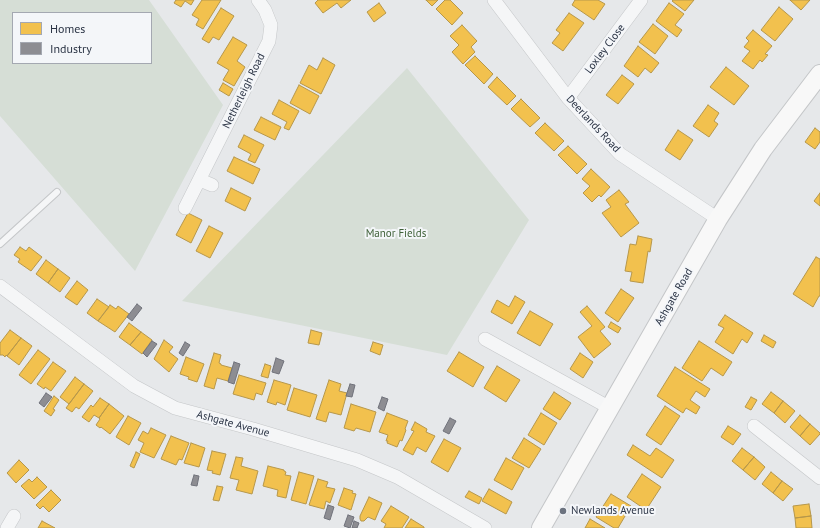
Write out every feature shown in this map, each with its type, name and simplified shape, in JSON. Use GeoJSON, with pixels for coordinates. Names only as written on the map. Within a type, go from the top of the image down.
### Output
{"type":"FeatureCollection","features":[{"type":"Feature","properties":{"kind":"street","name":"Netherleigh Road"},"geometry":{"type":"LineString","coordinates":[[185,208],[206,182],[269,41],[271,25],[265,10],[258,0]]}},
{"type":"Feature","properties":{"kind":"street","name":"Deerlands Road"},"geometry":{"type":"LineString","coordinates":[[494,0],[568,98],[620,154],[718,220]]}},
{"type":"Feature","properties":{"kind":"street","name":"Loxley Close"},"geometry":{"type":"LineString","coordinates":[[568,98],[641,0]]}},
{"type":"Feature","properties":{"kind":"street","name":"Ashgate Road"},"geometry":{"type":"LineString","coordinates":[[541,528],[718,220],[763,149],[820,74]]}},
{"type":"Feature","properties":{"kind":"street","name":"Ashgate Avenue"},"geometry":{"type":"LineString","coordinates":[[0,286],[134,386],[175,408],[253,429],[357,460],[397,477],[486,528]]}},
{"type":"Feature","properties":{"kind":"street"},"geometry":{"type":"LineString","coordinates":[[485,339],[610,408]]}},
{"type":"Feature","properties":{"kind":"street"},"geometry":{"type":"LineString","coordinates":[[754,426],[820,478]]}},
{"type":"Feature","properties":{"kind":"street"},"geometry":{"type":"LineString","coordinates":[[7,528],[14,516]]}},
{"type":"Feature","properties":{"kind":"lane"},"geometry":{"type":"LineString","coordinates":[[0,244],[57,192]]}},
{"type":"Feature","properties":{"kind":"green space"},"geometry":{"type":"Polygon","coordinates":[[[0,0],[149,0],[223,105],[135,271],[0,116],[0,0]]]}},
{"type":"Feature","properties":{"kind":"green space","name":"Manor Fields"},"geometry":{"type":"Polygon","coordinates":[[[407,68],[529,220],[447,355],[182,301],[407,68]]]}},
{"type":"Feature","properties":{"kind":"building: Homes"},"geometry":{"type":"Polygon","coordinates":[[[176,0],[194,0],[191,5],[185,1],[181,7],[174,3],[176,0]]]}},
{"type":"Feature","properties":{"kind":"building: Homes"},"geometry":{"type":"Polygon","coordinates":[[[202,0],[221,0],[203,29],[196,25],[199,19],[192,15],[202,0]]]}},
{"type":"Feature","properties":{"kind":"building: Homes"},"geometry":{"type":"Polygon","coordinates":[[[318,0],[351,0],[341,8],[337,3],[323,13],[315,3],[318,0]]]}},
{"type":"Feature","properties":{"kind":"building: Homes"},"geometry":{"type":"Polygon","coordinates":[[[426,0],[438,0],[432,6],[426,0]]]}},
{"type":"Feature","properties":{"kind":"building: Homes"},"geometry":{"type":"Polygon","coordinates":[[[445,0],[450,0],[463,13],[452,25],[436,9],[445,0]]]}},
{"type":"Feature","properties":{"kind":"building: Homes"},"geometry":{"type":"Polygon","coordinates":[[[575,0],[598,0],[605,4],[594,20],[572,5],[575,0]]]}},
{"type":"Feature","properties":{"kind":"building: Homes"},"geometry":{"type":"Polygon","coordinates":[[[694,0],[685,11],[672,1],[694,0]]]}},
{"type":"Feature","properties":{"kind":"building: Homes"},"geometry":{"type":"Polygon","coordinates":[[[790,0],[810,0],[801,10],[790,0]]]}},
{"type":"Feature","properties":{"kind":"building: Homes"},"geometry":{"type":"Polygon","coordinates":[[[379,3],[386,13],[374,22],[367,12],[379,3]]]}},
{"type":"Feature","properties":{"kind":"building: Homes"},"geometry":{"type":"Polygon","coordinates":[[[669,3],[684,14],[675,25],[682,30],[677,37],[656,21],[669,3]]]}},
{"type":"Feature","properties":{"kind":"building: Homes"},"geometry":{"type":"Polygon","coordinates":[[[779,7],[793,19],[775,41],[761,30],[779,7]]]}},
{"type":"Feature","properties":{"kind":"building: Homes"},"geometry":{"type":"Polygon","coordinates":[[[221,8],[234,16],[219,40],[213,37],[209,43],[202,39],[221,8]]]}},
{"type":"Feature","properties":{"kind":"building: Homes"},"geometry":{"type":"Polygon","coordinates":[[[569,13],[584,23],[563,51],[552,43],[560,33],[556,30],[569,13]]]}},
{"type":"Feature","properties":{"kind":"building: Homes"},"geometry":{"type":"Polygon","coordinates":[[[653,24],[668,36],[655,54],[639,42],[653,24]]]}},
{"type":"Feature","properties":{"kind":"building: Homes"},"geometry":{"type":"Polygon","coordinates":[[[462,25],[477,41],[471,47],[475,52],[463,64],[452,52],[459,45],[450,36],[462,25]]]}},
{"type":"Feature","properties":{"kind":"building: Homes"},"geometry":{"type":"Polygon","coordinates":[[[753,30],[772,46],[765,54],[768,55],[762,62],[760,60],[753,69],[742,61],[750,51],[744,47],[749,41],[746,38],[753,30]]]}},
{"type":"Feature","properties":{"kind":"building: Homes"},"geometry":{"type":"Polygon","coordinates":[[[233,37],[247,45],[237,61],[245,67],[234,86],[223,80],[229,70],[217,63],[233,37]]]}},
{"type":"Feature","properties":{"kind":"building: Homes"},"geometry":{"type":"Polygon","coordinates":[[[638,46],[659,63],[651,73],[645,68],[638,77],[624,66],[638,46]]]}},
{"type":"Feature","properties":{"kind":"building: Homes"},"geometry":{"type":"Polygon","coordinates":[[[475,56],[493,74],[484,84],[465,65],[475,56]]]}},
{"type":"Feature","properties":{"kind":"building: Homes"},"geometry":{"type":"Polygon","coordinates":[[[323,58],[335,65],[321,94],[300,83],[309,65],[317,70],[323,58]]]}},
{"type":"Feature","properties":{"kind":"building: Homes"},"geometry":{"type":"Polygon","coordinates":[[[726,67],[749,86],[734,105],[710,87],[726,67]]]}},
{"type":"Feature","properties":{"kind":"building: Homes"},"geometry":{"type":"Polygon","coordinates":[[[622,75],[634,84],[618,104],[606,95],[622,75]]]}},
{"type":"Feature","properties":{"kind":"building: Homes"},"geometry":{"type":"Polygon","coordinates":[[[497,77],[516,96],[507,105],[488,87],[497,77]]]}},
{"type":"Feature","properties":{"kind":"building: Homes"},"geometry":{"type":"Polygon","coordinates":[[[223,83],[233,89],[229,96],[219,90],[223,83]]]}},
{"type":"Feature","properties":{"kind":"building: Homes"},"geometry":{"type":"Polygon","coordinates":[[[299,85],[319,96],[310,114],[290,103],[299,85]]]}},
{"type":"Feature","properties":{"kind":"building: Homes"},"geometry":{"type":"Polygon","coordinates":[[[521,99],[540,118],[530,127],[511,109],[521,99]]]}},
{"type":"Feature","properties":{"kind":"building: Homes"},"geometry":{"type":"Polygon","coordinates":[[[279,100],[299,111],[289,130],[284,128],[287,122],[272,114],[279,100]]]}},
{"type":"Feature","properties":{"kind":"building: Homes"},"geometry":{"type":"Polygon","coordinates":[[[708,105],[719,113],[714,121],[718,124],[709,137],[693,126],[708,105]]]}},
{"type":"Feature","properties":{"kind":"building: Homes"},"geometry":{"type":"Polygon","coordinates":[[[261,117],[281,127],[275,140],[254,130],[261,117]]]}},
{"type":"Feature","properties":{"kind":"building: Homes"},"geometry":{"type":"Polygon","coordinates":[[[545,123],[564,141],[554,151],[535,133],[545,123]]]}},
{"type":"Feature","properties":{"kind":"building: Homes"},"geometry":{"type":"Polygon","coordinates":[[[815,128],[820,132],[820,142],[815,149],[805,142],[815,128]]]}},
{"type":"Feature","properties":{"kind":"building: Homes"},"geometry":{"type":"Polygon","coordinates":[[[678,130],[693,140],[680,160],[665,150],[678,130]]]}},
{"type":"Feature","properties":{"kind":"building: Homes"},"geometry":{"type":"Polygon","coordinates":[[[244,135],[264,145],[255,163],[248,160],[251,154],[238,147],[244,135]]]}},
{"type":"Feature","properties":{"kind":"building: Homes"},"geometry":{"type":"Polygon","coordinates":[[[568,146],[587,164],[577,174],[558,155],[568,146]]]}},
{"type":"Feature","properties":{"kind":"building: Homes"},"geometry":{"type":"Polygon","coordinates":[[[234,157],[260,169],[253,184],[227,171],[234,157]]]}},
{"type":"Feature","properties":{"kind":"building: Homes"},"geometry":{"type":"Polygon","coordinates":[[[591,169],[610,187],[601,197],[599,195],[592,202],[583,193],[590,186],[582,179],[591,169]]]}},
{"type":"Feature","properties":{"kind":"building: Homes"},"geometry":{"type":"Polygon","coordinates":[[[231,188],[251,198],[245,211],[225,201],[231,188]]]}},
{"type":"Feature","properties":{"kind":"building: Homes"},"geometry":{"type":"Polygon","coordinates":[[[619,190],[629,202],[625,204],[639,223],[621,237],[602,213],[611,207],[606,200],[619,190]]]}},
{"type":"Feature","properties":{"kind":"building: Homes"},"geometry":{"type":"Polygon","coordinates":[[[820,193],[820,206],[814,201],[820,193]]]}},
{"type":"Feature","properties":{"kind":"building: Homes"},"geometry":{"type":"Polygon","coordinates":[[[188,213],[202,220],[191,243],[176,235],[188,213]]]}},
{"type":"Feature","properties":{"kind":"building: Homes"},"geometry":{"type":"Polygon","coordinates":[[[209,226],[223,233],[210,258],[196,251],[209,226]]]}},
{"type":"Feature","properties":{"kind":"building: Homes"},"geometry":{"type":"Polygon","coordinates":[[[638,236],[652,239],[650,252],[648,251],[643,283],[630,281],[632,272],[625,271],[630,244],[636,245],[638,236]]]}},
{"type":"Feature","properties":{"kind":"building: Homes"},"geometry":{"type":"Polygon","coordinates":[[[20,247],[26,251],[29,247],[42,257],[31,271],[18,262],[20,259],[14,255],[20,247]]]}},
{"type":"Feature","properties":{"kind":"building: Homes"},"geometry":{"type":"Polygon","coordinates":[[[816,257],[820,259],[820,296],[813,307],[793,294],[816,257]]]}},
{"type":"Feature","properties":{"kind":"building: Homes"},"geometry":{"type":"Polygon","coordinates":[[[46,260],[58,269],[48,283],[36,274],[46,260]]]}},
{"type":"Feature","properties":{"kind":"building: Homes"},"geometry":{"type":"Polygon","coordinates":[[[58,269],[70,278],[60,292],[48,283],[58,269]]]}},
{"type":"Feature","properties":{"kind":"building: Homes"},"geometry":{"type":"Polygon","coordinates":[[[77,281],[88,290],[77,305],[65,297],[77,281]]]}},
{"type":"Feature","properties":{"kind":"building: Homes"},"geometry":{"type":"Polygon","coordinates":[[[621,289],[634,298],[618,322],[605,313],[621,289]]]}},
{"type":"Feature","properties":{"kind":"building: Homes"},"geometry":{"type":"Polygon","coordinates":[[[515,296],[525,302],[512,324],[491,312],[497,300],[509,307],[515,296]]]}},
{"type":"Feature","properties":{"kind":"building: Homes"},"geometry":{"type":"Polygon","coordinates":[[[97,299],[109,307],[98,321],[87,313],[97,299]]]}},
{"type":"Feature","properties":{"kind":"building: Homes"},"geometry":{"type":"Polygon","coordinates":[[[110,305],[116,309],[118,306],[129,314],[115,332],[98,321],[110,305]]]}},
{"type":"Feature","properties":{"kind":"building: Homes"},"geometry":{"type":"Polygon","coordinates":[[[587,306],[605,327],[600,331],[611,344],[594,358],[578,337],[592,326],[580,312],[587,306]]]}},
{"type":"Feature","properties":{"kind":"building: Homes"},"geometry":{"type":"Polygon","coordinates":[[[530,311],[553,324],[540,346],[517,333],[530,311]]]}},
{"type":"Feature","properties":{"kind":"building: Homes"},"geometry":{"type":"Polygon","coordinates":[[[725,315],[753,333],[747,343],[742,339],[733,354],[715,342],[724,328],[718,325],[725,315]]]}},
{"type":"Feature","properties":{"kind":"building: Homes"},"geometry":{"type":"Polygon","coordinates":[[[611,322],[621,328],[618,333],[608,327],[611,322]]]}},
{"type":"Feature","properties":{"kind":"building: Homes"},"geometry":{"type":"Polygon","coordinates":[[[129,323],[141,332],[130,345],[119,337],[129,323]]]}},
{"type":"Feature","properties":{"kind":"building: Homes"},"geometry":{"type":"Polygon","coordinates":[[[10,330],[21,338],[5,357],[0,355],[0,343],[10,330]]]}},
{"type":"Feature","properties":{"kind":"building: Homes"},"geometry":{"type":"Polygon","coordinates":[[[311,330],[322,333],[319,345],[308,343],[311,330]]]}},
{"type":"Feature","properties":{"kind":"building: Homes"},"geometry":{"type":"Polygon","coordinates":[[[141,332],[152,340],[142,354],[130,345],[141,332]]]}},
{"type":"Feature","properties":{"kind":"building: Homes"},"geometry":{"type":"Polygon","coordinates":[[[764,335],[776,342],[773,348],[761,341],[764,335]]]}},
{"type":"Feature","properties":{"kind":"building: Homes"},"geometry":{"type":"Polygon","coordinates":[[[21,338],[32,346],[19,365],[7,356],[21,338]]]}},
{"type":"Feature","properties":{"kind":"building: Homes"},"geometry":{"type":"Polygon","coordinates":[[[164,340],[173,347],[169,352],[178,359],[169,372],[154,359],[164,340]]]}},
{"type":"Feature","properties":{"kind":"building: Homes"},"geometry":{"type":"Polygon","coordinates":[[[699,341],[732,362],[723,376],[711,368],[702,381],[682,368],[699,341]]]}},
{"type":"Feature","properties":{"kind":"building: Homes"},"geometry":{"type":"Polygon","coordinates":[[[373,342],[383,345],[380,355],[370,351],[373,342]]]}},
{"type":"Feature","properties":{"kind":"building: Homes"},"geometry":{"type":"Polygon","coordinates":[[[38,350],[50,359],[31,384],[19,375],[38,350]]]}},
{"type":"Feature","properties":{"kind":"building: Homes"},"geometry":{"type":"Polygon","coordinates":[[[459,352],[484,367],[473,387],[447,371],[459,352]]]}},
{"type":"Feature","properties":{"kind":"building: Homes"},"geometry":{"type":"Polygon","coordinates":[[[214,353],[221,355],[219,363],[221,365],[232,368],[228,381],[217,378],[214,389],[204,386],[214,353]]]}},
{"type":"Feature","properties":{"kind":"building: Homes"},"geometry":{"type":"Polygon","coordinates":[[[580,353],[593,362],[583,378],[570,369],[580,353]]]}},
{"type":"Feature","properties":{"kind":"building: Homes"},"geometry":{"type":"Polygon","coordinates":[[[186,357],[204,364],[197,382],[180,374],[186,357]]]}},
{"type":"Feature","properties":{"kind":"building: Homes"},"geometry":{"type":"Polygon","coordinates":[[[53,362],[66,371],[51,391],[45,387],[44,389],[37,384],[53,362]]]}},
{"type":"Feature","properties":{"kind":"building: Homes"},"geometry":{"type":"Polygon","coordinates":[[[265,364],[271,366],[268,378],[261,376],[265,364]]]}},
{"type":"Feature","properties":{"kind":"building: Homes"},"geometry":{"type":"Polygon","coordinates":[[[497,366],[520,380],[506,402],[484,388],[497,366]]]}},
{"type":"Feature","properties":{"kind":"building: Homes"},"geometry":{"type":"Polygon","coordinates":[[[675,367],[710,389],[705,397],[696,391],[690,400],[700,407],[696,414],[686,408],[683,413],[657,396],[675,367]]]}},
{"type":"Feature","properties":{"kind":"building: Homes"},"geometry":{"type":"Polygon","coordinates":[[[239,375],[266,383],[262,395],[256,393],[254,400],[233,394],[239,375]]]}},
{"type":"Feature","properties":{"kind":"building: Homes"},"geometry":{"type":"Polygon","coordinates":[[[75,377],[84,384],[69,404],[60,397],[75,377]]]}},
{"type":"Feature","properties":{"kind":"building: Homes"},"geometry":{"type":"Polygon","coordinates":[[[274,380],[291,385],[285,405],[277,402],[276,405],[267,402],[274,380]]]}},
{"type":"Feature","properties":{"kind":"building: Homes"},"geometry":{"type":"Polygon","coordinates":[[[329,380],[341,384],[339,391],[347,393],[341,415],[329,412],[326,422],[316,419],[329,380]]]}},
{"type":"Feature","properties":{"kind":"building: Homes"},"geometry":{"type":"Polygon","coordinates":[[[84,384],[93,391],[79,409],[76,407],[72,412],[66,408],[84,384]]]}},
{"type":"Feature","properties":{"kind":"building: Homes"},"geometry":{"type":"Polygon","coordinates":[[[294,388],[317,395],[310,417],[287,410],[294,388]]]}},
{"type":"Feature","properties":{"kind":"building: Homes"},"geometry":{"type":"Polygon","coordinates":[[[554,392],[571,403],[560,420],[543,409],[554,392]]]}},
{"type":"Feature","properties":{"kind":"building: Homes"},"geometry":{"type":"Polygon","coordinates":[[[771,392],[783,401],[774,413],[762,404],[771,392]]]}},
{"type":"Feature","properties":{"kind":"building: Homes"},"geometry":{"type":"Polygon","coordinates":[[[54,396],[59,400],[53,409],[55,410],[51,416],[44,411],[54,396]]]}},
{"type":"Feature","properties":{"kind":"building: Homes"},"geometry":{"type":"Polygon","coordinates":[[[751,397],[757,400],[751,410],[745,407],[751,397]]]}},
{"type":"Feature","properties":{"kind":"building: Homes"},"geometry":{"type":"Polygon","coordinates":[[[100,398],[109,404],[99,418],[94,415],[89,422],[82,417],[91,405],[93,407],[100,398]]]}},
{"type":"Feature","properties":{"kind":"building: Homes"},"geometry":{"type":"Polygon","coordinates":[[[783,401],[795,411],[785,423],[774,413],[783,401]]]}},
{"type":"Feature","properties":{"kind":"building: Homes"},"geometry":{"type":"Polygon","coordinates":[[[109,404],[124,416],[110,434],[96,425],[109,404]]]}},
{"type":"Feature","properties":{"kind":"building: Homes"},"geometry":{"type":"Polygon","coordinates":[[[351,404],[376,412],[370,432],[356,428],[354,431],[344,428],[351,404]]]}},
{"type":"Feature","properties":{"kind":"building: Homes"},"geometry":{"type":"Polygon","coordinates":[[[665,406],[680,416],[661,445],[646,435],[665,406]]]}},
{"type":"Feature","properties":{"kind":"building: Homes"},"geometry":{"type":"Polygon","coordinates":[[[387,413],[408,421],[402,441],[400,440],[397,447],[387,443],[388,441],[386,441],[388,435],[379,432],[387,413]]]}},
{"type":"Feature","properties":{"kind":"building: Homes"},"geometry":{"type":"Polygon","coordinates":[[[541,413],[557,423],[544,445],[528,435],[541,413]]]}},
{"type":"Feature","properties":{"kind":"building: Homes"},"geometry":{"type":"Polygon","coordinates":[[[800,415],[810,424],[800,436],[790,427],[800,415]]]}},
{"type":"Feature","properties":{"kind":"building: Homes"},"geometry":{"type":"Polygon","coordinates":[[[128,416],[141,423],[129,445],[116,437],[128,416]]]}},
{"type":"Feature","properties":{"kind":"building: Homes"},"geometry":{"type":"Polygon","coordinates":[[[415,422],[427,429],[426,432],[435,436],[426,452],[417,447],[413,455],[403,450],[414,431],[411,430],[415,422]]]}},
{"type":"Feature","properties":{"kind":"building: Homes"},"geometry":{"type":"Polygon","coordinates":[[[810,424],[820,434],[810,445],[800,436],[810,424]]]}},
{"type":"Feature","properties":{"kind":"building: Homes"},"geometry":{"type":"Polygon","coordinates":[[[728,426],[741,434],[733,445],[721,437],[728,426]]]}},
{"type":"Feature","properties":{"kind":"building: Homes"},"geometry":{"type":"Polygon","coordinates":[[[151,428],[166,435],[154,458],[140,452],[144,443],[138,440],[143,431],[148,434],[151,428]]]}},
{"type":"Feature","properties":{"kind":"building: Homes"},"geometry":{"type":"Polygon","coordinates":[[[171,436],[189,443],[182,460],[179,459],[176,465],[161,459],[171,436]]]}},
{"type":"Feature","properties":{"kind":"building: Homes"},"geometry":{"type":"Polygon","coordinates":[[[524,438],[541,449],[529,468],[512,458],[524,438]]]}},
{"type":"Feature","properties":{"kind":"building: Homes"},"geometry":{"type":"Polygon","coordinates":[[[444,439],[461,448],[448,472],[431,462],[444,439]]]}},
{"type":"Feature","properties":{"kind":"building: Homes"},"geometry":{"type":"Polygon","coordinates":[[[191,443],[205,448],[199,467],[184,463],[191,443]]]}},
{"type":"Feature","properties":{"kind":"building: Homes"},"geometry":{"type":"Polygon","coordinates":[[[633,445],[650,456],[656,448],[674,460],[662,478],[627,455],[633,445]]]}},
{"type":"Feature","properties":{"kind":"building: Homes"},"geometry":{"type":"Polygon","coordinates":[[[742,448],[754,457],[743,470],[732,461],[742,448]]]}},
{"type":"Feature","properties":{"kind":"building: Homes"},"geometry":{"type":"Polygon","coordinates":[[[212,451],[226,454],[220,475],[212,473],[213,471],[207,470],[212,451]]]}},
{"type":"Feature","properties":{"kind":"building: Homes"},"geometry":{"type":"Polygon","coordinates":[[[136,452],[140,454],[134,468],[130,466],[136,452]]]}},
{"type":"Feature","properties":{"kind":"building: Homes"},"geometry":{"type":"Polygon","coordinates":[[[236,457],[243,458],[241,466],[258,471],[252,494],[236,490],[239,480],[230,478],[236,457]]]}},
{"type":"Feature","properties":{"kind":"building: Homes"},"geometry":{"type":"Polygon","coordinates":[[[754,457],[765,467],[755,480],[743,470],[754,457]]]}},
{"type":"Feature","properties":{"kind":"building: Homes"},"geometry":{"type":"Polygon","coordinates":[[[506,458],[524,468],[512,490],[494,480],[506,458]]]}},
{"type":"Feature","properties":{"kind":"building: Homes"},"geometry":{"type":"Polygon","coordinates":[[[19,460],[29,470],[16,483],[7,473],[19,460]]]}},
{"type":"Feature","properties":{"kind":"building: Homes"},"geometry":{"type":"Polygon","coordinates":[[[268,466],[284,470],[286,472],[285,475],[291,476],[286,498],[277,496],[278,490],[263,486],[268,466]]]}},
{"type":"Feature","properties":{"kind":"building: Homes"},"geometry":{"type":"Polygon","coordinates":[[[299,472],[314,476],[306,504],[291,500],[299,472]]]}},
{"type":"Feature","properties":{"kind":"building: Homes"},"geometry":{"type":"Polygon","coordinates":[[[771,472],[782,481],[773,493],[762,484],[771,472]]]}},
{"type":"Feature","properties":{"kind":"building: Homes"},"geometry":{"type":"Polygon","coordinates":[[[642,474],[661,487],[646,510],[627,497],[642,474]]]}},
{"type":"Feature","properties":{"kind":"building: Homes"},"geometry":{"type":"Polygon","coordinates":[[[37,477],[47,487],[34,499],[21,486],[29,479],[32,482],[37,477]]]}},
{"type":"Feature","properties":{"kind":"building: Homes"},"geometry":{"type":"Polygon","coordinates":[[[318,479],[328,482],[326,487],[335,489],[330,503],[326,501],[324,509],[309,505],[318,479]]]}},
{"type":"Feature","properties":{"kind":"building: Homes"},"geometry":{"type":"Polygon","coordinates":[[[782,481],[793,489],[783,501],[773,493],[782,481]]]}},
{"type":"Feature","properties":{"kind":"building: Homes"},"geometry":{"type":"Polygon","coordinates":[[[217,486],[223,487],[219,501],[213,500],[217,486]]]}},
{"type":"Feature","properties":{"kind":"building: Homes"},"geometry":{"type":"Polygon","coordinates":[[[344,488],[353,491],[352,493],[356,494],[351,510],[338,505],[344,488]]]}},
{"type":"Feature","properties":{"kind":"building: Homes"},"geometry":{"type":"Polygon","coordinates":[[[489,489],[512,502],[506,514],[482,501],[489,489]]]}},
{"type":"Feature","properties":{"kind":"building: Homes"},"geometry":{"type":"Polygon","coordinates":[[[51,490],[61,500],[49,512],[43,506],[40,509],[36,505],[51,490]]]}},
{"type":"Feature","properties":{"kind":"building: Homes"},"geometry":{"type":"Polygon","coordinates":[[[469,491],[482,498],[479,504],[465,497],[469,491]]]}},
{"type":"Feature","properties":{"kind":"building: Homes"},"geometry":{"type":"Polygon","coordinates":[[[611,494],[631,506],[618,528],[614,528],[596,517],[611,494]]]}},
{"type":"Feature","properties":{"kind":"building: Homes"},"geometry":{"type":"Polygon","coordinates":[[[369,497],[382,503],[375,520],[368,517],[364,521],[361,521],[360,516],[369,497]]]}},
{"type":"Feature","properties":{"kind":"building: Homes"},"geometry":{"type":"Polygon","coordinates":[[[809,504],[811,516],[795,518],[793,506],[809,504]]]}},
{"type":"Feature","properties":{"kind":"building: Homes"},"geometry":{"type":"Polygon","coordinates":[[[391,506],[409,517],[402,528],[384,528],[386,524],[381,521],[391,506]]]}},
{"type":"Feature","properties":{"kind":"building: Homes"},"geometry":{"type":"Polygon","coordinates":[[[811,516],[812,528],[796,528],[795,518],[811,516]]]}},
{"type":"Feature","properties":{"kind":"building: Homes"},"geometry":{"type":"Polygon","coordinates":[[[411,519],[424,527],[424,528],[405,528],[411,519]]]}},
{"type":"Feature","properties":{"kind":"building: Homes"},"geometry":{"type":"Polygon","coordinates":[[[590,519],[605,528],[585,528],[590,519]]]}},
{"type":"Feature","properties":{"kind":"building: Homes"},"geometry":{"type":"Polygon","coordinates":[[[42,521],[55,528],[38,528],[42,521]]]}},
{"type":"Feature","properties":{"kind":"building: Industry"},"geometry":{"type":"Polygon","coordinates":[[[137,304],[142,308],[132,321],[127,317],[137,304]]]}},
{"type":"Feature","properties":{"kind":"building: Industry"},"geometry":{"type":"Polygon","coordinates":[[[152,341],[157,344],[147,357],[143,353],[152,341]]]}},
{"type":"Feature","properties":{"kind":"building: Industry"},"geometry":{"type":"Polygon","coordinates":[[[185,342],[190,345],[183,356],[179,353],[185,342]]]}},
{"type":"Feature","properties":{"kind":"building: Industry"},"geometry":{"type":"Polygon","coordinates":[[[276,358],[284,361],[279,374],[272,372],[276,358]]]}},
{"type":"Feature","properties":{"kind":"building: Industry"},"geometry":{"type":"Polygon","coordinates":[[[234,362],[240,364],[234,384],[228,382],[234,362]]]}},
{"type":"Feature","properties":{"kind":"building: Industry"},"geometry":{"type":"Polygon","coordinates":[[[350,384],[355,385],[352,397],[346,396],[350,384]]]}},
{"type":"Feature","properties":{"kind":"building: Industry"},"geometry":{"type":"Polygon","coordinates":[[[46,393],[52,397],[44,407],[39,403],[46,393]]]}},
{"type":"Feature","properties":{"kind":"building: Industry"},"geometry":{"type":"Polygon","coordinates":[[[382,397],[388,399],[384,411],[378,408],[382,397]]]}},
{"type":"Feature","properties":{"kind":"building: Industry"},"geometry":{"type":"Polygon","coordinates":[[[450,418],[456,421],[449,434],[443,431],[450,418]]]}},
{"type":"Feature","properties":{"kind":"building: Industry"},"geometry":{"type":"Polygon","coordinates":[[[194,475],[199,476],[197,486],[191,485],[194,475]]]}},
{"type":"Feature","properties":{"kind":"building: Industry"},"geometry":{"type":"Polygon","coordinates":[[[328,505],[334,507],[330,520],[324,518],[328,505]]]}},
{"type":"Feature","properties":{"kind":"building: Industry"},"geometry":{"type":"Polygon","coordinates":[[[348,515],[354,517],[350,528],[344,526],[348,515]]]}},
{"type":"Feature","properties":{"kind":"building: Industry"},"geometry":{"type":"Polygon","coordinates":[[[354,521],[359,523],[357,528],[352,528],[354,521]]]}},
{"type":"Feature","properties":{"kind":"place","name":"Newlands Avenue"},"geometry":{"type":"Point","coordinates":[563,511]}}]}
